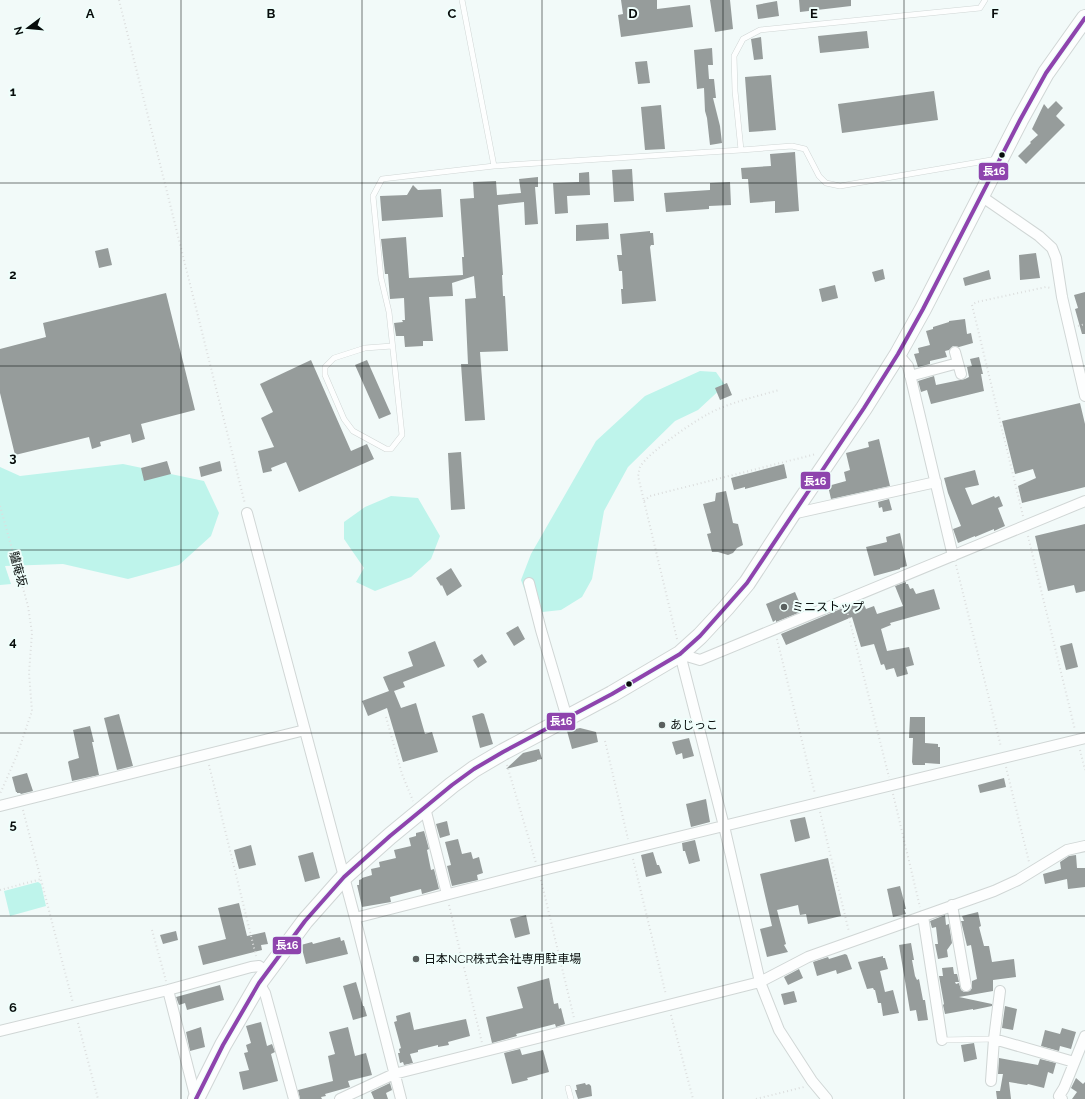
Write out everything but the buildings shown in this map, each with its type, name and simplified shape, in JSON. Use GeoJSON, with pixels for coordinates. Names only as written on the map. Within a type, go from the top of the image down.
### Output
{"type":"FeatureCollection","features":[{"type":"Feature","properties":{"kind":"main road"},"geometry":{"type":"LineString","coordinates":[[196,1099],[261,974],[344,877],[390,836],[474,769],[680,654],[700,636],[747,583],[864,408],[898,354],[1046,73],[1085,18]]}},
{"type":"Feature","properties":{"kind":"street"},"geometry":{"type":"LineString","coordinates":[[981,196],[1039,236],[1052,248],[1056,258],[1062,297],[1085,396]]}},
{"type":"Feature","properties":{"kind":"street"},"geometry":{"type":"LineString","coordinates":[[955,352],[961,374]]}},
{"type":"Feature","properties":{"kind":"street"},"geometry":{"type":"LineString","coordinates":[[898,354],[908,366],[953,556]]}},
{"type":"Feature","properties":{"kind":"street"},"geometry":{"type":"LineString","coordinates":[[910,376],[958,363]]}},
{"type":"Feature","properties":{"kind":"street"},"geometry":{"type":"LineString","coordinates":[[792,514],[936,482]]}},
{"type":"Feature","properties":{"kind":"street"},"geometry":{"type":"LineString","coordinates":[[680,654],[700,660],[1085,502]]}},
{"type":"Feature","properties":{"kind":"street"},"geometry":{"type":"LineString","coordinates":[[247,513],[355,918],[401,1099]]}},
{"type":"Feature","properties":{"kind":"street"},"geometry":{"type":"LineString","coordinates":[[528,583],[567,718]]}},
{"type":"Feature","properties":{"kind":"street"},"geometry":{"type":"LineString","coordinates":[[680,654],[724,826],[760,982],[779,1030],[815,1085],[827,1099]]}},
{"type":"Feature","properties":{"kind":"street"},"geometry":{"type":"LineString","coordinates":[[0,806],[305,730]]}},
{"type":"Feature","properties":{"kind":"street"},"geometry":{"type":"LineString","coordinates":[[355,918],[539,871],[1081,739]]}},
{"type":"Feature","properties":{"kind":"street"},"geometry":{"type":"LineString","coordinates":[[421,811],[446,894]]}},
{"type":"Feature","properties":{"kind":"street"},"geometry":{"type":"LineString","coordinates":[[340,1099],[394,1074],[760,982],[808,957],[994,891],[1018,880],[1066,850],[1085,846]]}},
{"type":"Feature","properties":{"kind":"street"},"geometry":{"type":"LineString","coordinates":[[952,905],[966,986]]}},
{"type":"Feature","properties":{"kind":"street"},"geometry":{"type":"LineString","coordinates":[[923,916],[942,1040]]}},
{"type":"Feature","properties":{"kind":"street"},"geometry":{"type":"LineString","coordinates":[[0,1031],[168,990],[261,974],[294,1099]]}},
{"type":"Feature","properties":{"kind":"street"},"geometry":{"type":"LineString","coordinates":[[168,990],[196,1099]]}},
{"type":"Feature","properties":{"kind":"street"},"geometry":{"type":"LineString","coordinates":[[991,1081],[1000,991]]}},
{"type":"Feature","properties":{"kind":"street"},"geometry":{"type":"LineString","coordinates":[[1062,1099],[1059,1096],[1064,1088],[1085,1036]]}},
{"type":"Feature","properties":{"kind":"street"},"geometry":{"type":"LineString","coordinates":[[994,1039],[1074,1062]]}},
{"type":"Feature","properties":{"kind":"lane"},"geometry":{"type":"LineString","coordinates":[[462,0],[494,166]]}},
{"type":"Feature","properties":{"kind":"lane"},"geometry":{"type":"LineString","coordinates":[[741,150],[735,91],[734,56],[743,39],[760,30],[980,8],[985,0]]}},
{"type":"Feature","properties":{"kind":"lane"},"geometry":{"type":"LineString","coordinates":[[392,346],[365,348],[334,358],[325,367],[325,375],[344,419],[353,431],[386,449],[391,449],[402,435],[389,312],[381,278],[373,196],[382,179],[494,166],[792,146],[805,149],[819,176],[826,183],[840,186],[969,163],[1000,159]]}},
{"type":"Feature","properties":{"kind":"lane"},"geometry":{"type":"LineString","coordinates":[[942,1040],[994,1039]]}},
{"type":"Feature","properties":{"kind":"lane"},"geometry":{"type":"LineString","coordinates":[[568,1088],[571,1099]]}},
{"type":"Feature","properties":{"kind":"path"},"geometry":{"type":"LineString","coordinates":[[119,0],[247,513]]}},
{"type":"Feature","properties":{"kind":"path"},"geometry":{"type":"LineString","coordinates":[[1051,295],[1050,288],[1046,287],[977,302],[972,305],[1025,526],[1081,739],[1085,770]]}},
{"type":"Feature","properties":{"kind":"path"},"geometry":{"type":"LineString","coordinates":[[680,654],[638,476],[640,468],[648,457],[714,410],[779,390]]}},
{"type":"Feature","properties":{"kind":"path"},"geometry":{"type":"LineString","coordinates":[[644,501],[650,496],[819,454],[830,457]]}},
{"type":"Feature","properties":{"kind":"path","name":"驢庵坂"},"geometry":{"type":"LineString","coordinates":[[0,506],[28,606],[32,633],[29,672],[32,711],[0,794]]}},
{"type":"Feature","properties":{"kind":"path"},"geometry":{"type":"LineString","coordinates":[[953,556],[1031,871]]}},
{"type":"Feature","properties":{"kind":"path"},"geometry":{"type":"LineString","coordinates":[[844,601],[923,916]]}},
{"type":"Feature","properties":{"kind":"path"},"geometry":{"type":"LineString","coordinates":[[773,629],[778,642],[852,941]]}},
{"type":"Feature","properties":{"kind":"path"},"geometry":{"type":"LineString","coordinates":[[386,717],[402,774],[421,811]]}},
{"type":"Feature","properties":{"kind":"path"},"geometry":{"type":"LineString","coordinates":[[605,741],[668,1006],[693,1099]]}},
{"type":"Feature","properties":{"kind":"path"},"geometry":{"type":"LineString","coordinates":[[503,752],[539,871],[577,1029]]}},
{"type":"Feature","properties":{"kind":"path"},"geometry":{"type":"LineString","coordinates":[[206,754],[261,974]]}},
{"type":"Feature","properties":{"kind":"path"},"geometry":{"type":"LineString","coordinates":[[21,801],[98,1099]]}},
{"type":"Feature","properties":{"kind":"path"},"geometry":{"type":"LineString","coordinates":[[0,890],[41,878]]}},
{"type":"Feature","properties":{"kind":"path"},"geometry":{"type":"LineString","coordinates":[[446,894],[484,1052]]}},
{"type":"Feature","properties":{"kind":"path"},"geometry":{"type":"LineString","coordinates":[[152,930],[168,990]]}},
{"type":"Feature","properties":{"kind":"path"},"geometry":{"type":"LineString","coordinates":[[756,1099],[815,1085]]}},
{"type":"Feature","properties":{"kind":"green space"},"geometry":{"type":"Polygon","coordinates":[[[700,371],[716,372],[725,385],[698,410],[675,421],[628,467],[604,511],[592,579],[582,597],[561,610],[533,613],[521,580],[531,554],[596,441],[645,396],[700,371]]]}},
{"type":"Feature","properties":{"kind":"green space"},"geometry":{"type":"Polygon","coordinates":[[[123,464],[204,481],[219,513],[211,536],[179,565],[128,579],[63,564],[5,566],[11,584],[0,585],[0,467],[20,476],[123,464]]]}},
{"type":"Feature","properties":{"kind":"green space"},"geometry":{"type":"Polygon","coordinates":[[[391,496],[418,498],[440,536],[431,559],[411,577],[375,591],[356,582],[364,568],[344,539],[344,522],[365,507],[391,496]]]}},
{"type":"Feature","properties":{"kind":"green space"},"geometry":{"type":"Polygon","coordinates":[[[38,882],[41,884],[46,906],[10,916],[4,891],[38,882]]]}},
{"type":"Feature","properties":{"kind":"transit line","name":"長16"},"geometry":{"type":"LineString","coordinates":[[196,1099],[223,1045],[259,983],[305,921],[344,877],[390,836],[452,785],[474,769],[612,694],[680,654],[700,636],[747,583],[864,408],[898,354],[1046,73],[1085,18]]}},
{"type":"Feature","properties":{"kind":"place","name":"ミニストップ"},"geometry":{"type":"Point","coordinates":[784,607]}},
{"type":"Feature","properties":{"kind":"place","name":"あじっこ"},"geometry":{"type":"Point","coordinates":[662,725]}},
{"type":"Feature","properties":{"kind":"place","name":"日本NCR株式会社専用駐車場"},"geometry":{"type":"Point","coordinates":[416,959]}}]}
